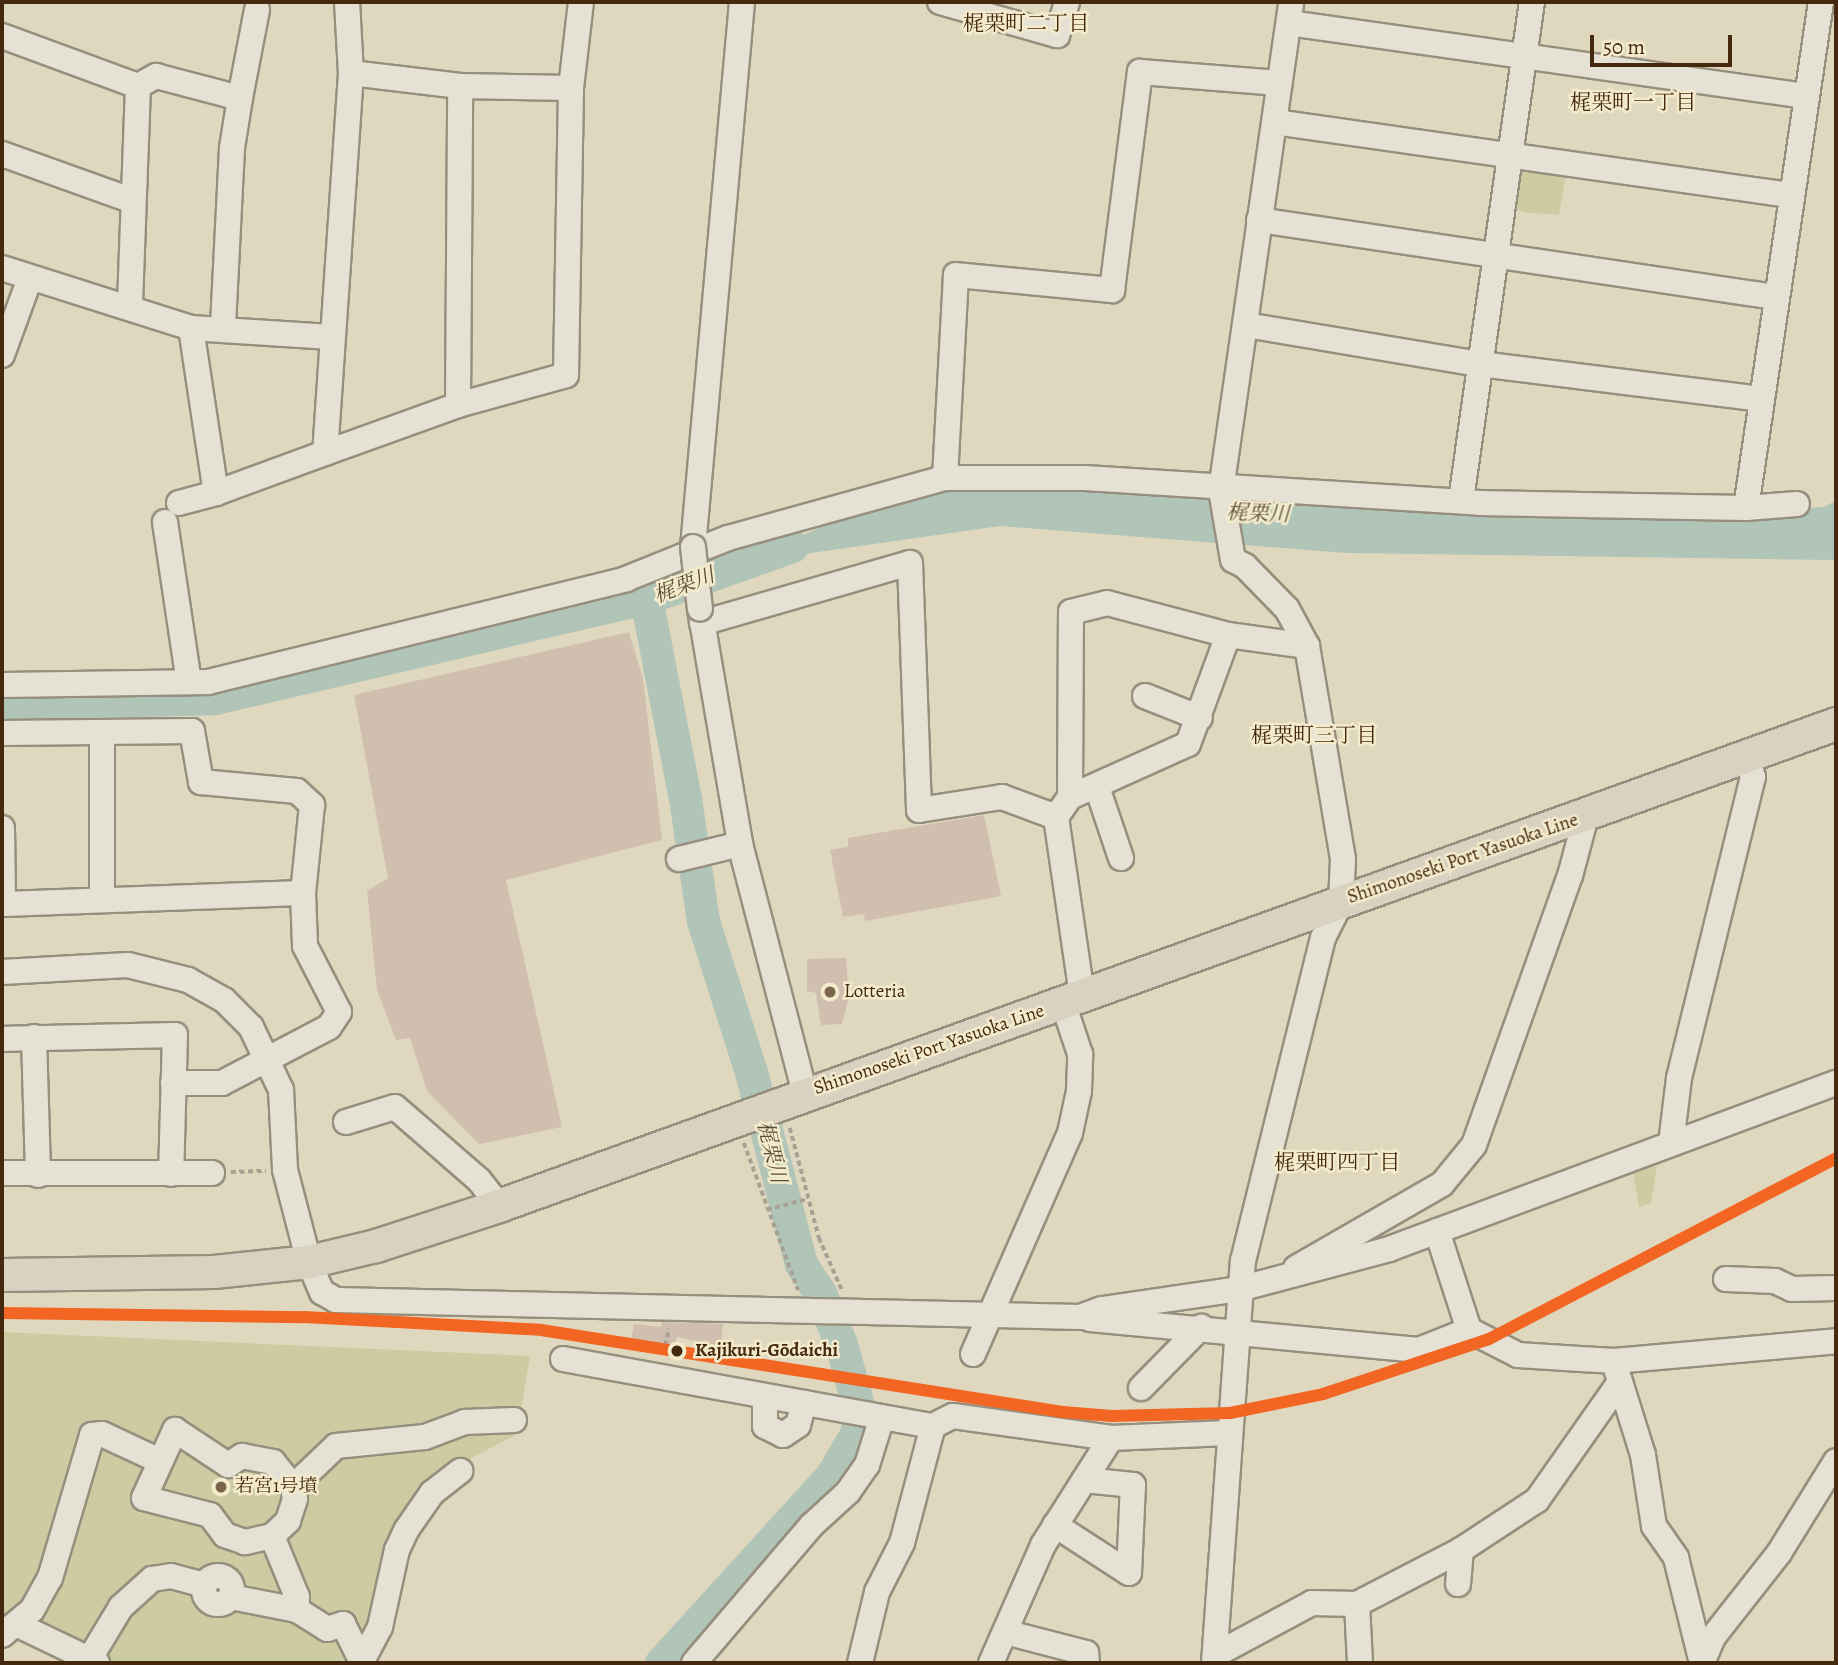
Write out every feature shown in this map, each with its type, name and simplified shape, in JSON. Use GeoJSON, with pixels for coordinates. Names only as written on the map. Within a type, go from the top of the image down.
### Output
{"type":"FeatureCollection","features":[{"type":"Feature","properties":{"kind":"main road","name":"Shimonoseki Port Yasuoka Line"},"geometry":{"type":"LineString","coordinates":[[2,1275],[214,1272],[309,1262],[499,1206],[1836,724]]}},
{"type":"Feature","properties":{"kind":"street"},"geometry":{"type":"LineString","coordinates":[[325,453],[351,73],[347,2]]}},
{"type":"Feature","properties":{"kind":"street"},"geometry":{"type":"LineString","coordinates":[[189,682],[172,512],[216,493],[458,405],[566,375],[571,88],[581,2]]}},
{"type":"Feature","properties":{"kind":"street"},"geometry":{"type":"LineString","coordinates":[[742,2],[693,547],[701,616],[740,844],[788,1100]]}},
{"type":"Feature","properties":{"kind":"street"},"geometry":{"type":"LineString","coordinates":[[940,2],[1057,36],[1068,2]]}},
{"type":"Feature","properties":{"kind":"street"},"geometry":{"type":"LineString","coordinates":[[1461,500],[1532,2]]}},
{"type":"Feature","properties":{"kind":"street"},"geometry":{"type":"LineString","coordinates":[[1746,508],[1790,195],[1821,2]]}},
{"type":"Feature","properties":{"kind":"street"},"geometry":{"type":"LineString","coordinates":[[223,327],[232,148],[257,10]]}},
{"type":"Feature","properties":{"kind":"street"},"geometry":{"type":"LineString","coordinates":[[1214,1659],[1239,1289],[1252,1217],[1323,938],[1340,902],[1343,859],[1307,646],[1287,609],[1245,566],[1233,560],[1221,490],[1290,12],[1524,59],[1805,96]]}},
{"type":"Feature","properties":{"kind":"street"},"geometry":{"type":"LineString","coordinates":[[2,36],[138,86],[156,76],[240,98]]}},
{"type":"Feature","properties":{"kind":"street"},"geometry":{"type":"LineString","coordinates":[[945,478],[956,275],[1112,290],[1140,72],[1280,83]]}},
{"type":"Feature","properties":{"kind":"street"},"geometry":{"type":"LineString","coordinates":[[351,73],[460,86],[571,88]]}},
{"type":"Feature","properties":{"kind":"street"},"geometry":{"type":"LineString","coordinates":[[130,307],[138,86]]}},
{"type":"Feature","properties":{"kind":"street"},"geometry":{"type":"LineString","coordinates":[[458,405],[460,86]]}},
{"type":"Feature","properties":{"kind":"street"},"geometry":{"type":"LineString","coordinates":[[1275,122],[1790,195]]}},
{"type":"Feature","properties":{"kind":"street"},"geometry":{"type":"LineString","coordinates":[[2,154],[133,201]]}},
{"type":"Feature","properties":{"kind":"street"},"geometry":{"type":"LineString","coordinates":[[1259,220],[1775,297]]}},
{"type":"Feature","properties":{"kind":"street"},"geometry":{"type":"LineString","coordinates":[[2,268],[191,328],[223,327],[331,337]]}},
{"type":"Feature","properties":{"kind":"street"},"geometry":{"type":"LineString","coordinates":[[2,355],[30,278]]}},
{"type":"Feature","properties":{"kind":"street"},"geometry":{"type":"LineString","coordinates":[[1246,325],[1480,364],[1761,400]]}},
{"type":"Feature","properties":{"kind":"street"},"geometry":{"type":"LineString","coordinates":[[191,328],[216,493]]}},
{"type":"Feature","properties":{"kind":"street"},"geometry":{"type":"LineString","coordinates":[[2,685],[208,682],[626,579],[728,538],[945,478],[1085,478],[1221,490],[1461,500],[1746,508],[1797,504]]}},
{"type":"Feature","properties":{"kind":"street"},"geometry":{"type":"LineString","coordinates":[[701,616],[910,563],[919,810],[1002,797],[1056,817]]}},
{"type":"Feature","properties":{"kind":"street"},"geometry":{"type":"LineString","coordinates":[[973,1354],[1070,1133],[1079,1091],[1080,1054],[1072,999],[1056,817],[1070,797],[1071,612],[1107,603],[1228,635],[1307,646]]}},
{"type":"Feature","properties":{"kind":"street"},"geometry":{"type":"LineString","coordinates":[[1070,797],[1188,744],[1200,718],[1228,635]]}},
{"type":"Feature","properties":{"kind":"street"},"geometry":{"type":"LineString","coordinates":[[1145,696],[1200,718]]}},
{"type":"Feature","properties":{"kind":"street"},"geometry":{"type":"LineString","coordinates":[[2,733],[102,735],[192,731],[201,782],[297,791],[312,805],[303,893],[306,946],[339,1012],[329,1027],[222,1083],[173,1083]]}},
{"type":"Feature","properties":{"kind":"street"},"geometry":{"type":"LineString","coordinates":[[102,735],[102,897]]}},
{"type":"Feature","properties":{"kind":"street"},"geometry":{"type":"LineString","coordinates":[[1671,1144],[1679,1078],[1753,777],[1748,757]]}},
{"type":"Feature","properties":{"kind":"street"},"geometry":{"type":"LineString","coordinates":[[1097,787],[1121,858]]}},
{"type":"Feature","properties":{"kind":"street"},"geometry":{"type":"LineString","coordinates":[[1288,1276],[1303,1260],[1442,1184],[1474,1145],[1570,876],[1586,816]]}},
{"type":"Feature","properties":{"kind":"street"},"geometry":{"type":"LineString","coordinates":[[2,828],[2,904],[102,897],[303,893]]}},
{"type":"Feature","properties":{"kind":"street"},"geometry":{"type":"LineString","coordinates":[[679,859],[740,844]]}},
{"type":"Feature","properties":{"kind":"street"},"geometry":{"type":"LineString","coordinates":[[2,972],[128,965],[178,977],[224,1000],[251,1027],[268,1057],[281,1090],[285,1171],[309,1262],[322,1292],[336,1300],[1080,1317],[1419,1350],[1469,1330]]}},
{"type":"Feature","properties":{"kind":"street"},"geometry":{"type":"LineString","coordinates":[[2,1039],[175,1035],[171,1174]]}},
{"type":"Feature","properties":{"kind":"street"},"geometry":{"type":"LineString","coordinates":[[34,1037],[38,1175]]}},
{"type":"Feature","properties":{"kind":"street"},"geometry":{"type":"LineString","coordinates":[[1080,1317],[1102,1309],[1239,1289],[1437,1231],[1836,1083]]}},
{"type":"Feature","properties":{"kind":"street"},"geometry":{"type":"LineString","coordinates":[[346,1122],[395,1107],[479,1180],[499,1206]]}},
{"type":"Feature","properties":{"kind":"street"},"geometry":{"type":"LineString","coordinates":[[2,1173],[212,1173]]}},
{"type":"Feature","properties":{"kind":"street"},"geometry":{"type":"LineString","coordinates":[[1437,1231],[1469,1330],[1518,1355],[1617,1371],[1836,1341]]}},
{"type":"Feature","properties":{"kind":"street"},"geometry":{"type":"LineString","coordinates":[[1726,1279],[1775,1281],[1791,1289],[1836,1288]]}},
{"type":"Feature","properties":{"kind":"street"},"geometry":{"type":"LineString","coordinates":[[1141,1388],[1201,1327]]}},
{"type":"Feature","properties":{"kind":"street"},"geometry":{"type":"LineString","coordinates":[[563,1359],[933,1426],[953,1416],[1111,1438],[1228,1433]]}},
{"type":"Feature","properties":{"kind":"street"},"geometry":{"type":"LineString","coordinates":[[1214,1659],[1312,1603],[1357,1604],[1461,1550],[1537,1500],[1617,1371]]}},
{"type":"Feature","properties":{"kind":"street"},"geometry":{"type":"LineString","coordinates":[[1617,1371],[1643,1455],[1654,1526],[1676,1558],[1702,1663]]}},
{"type":"Feature","properties":{"kind":"street"},"geometry":{"type":"LineString","coordinates":[[765,1396],[765,1426],[783,1435],[798,1425],[804,1403]]}},
{"type":"Feature","properties":{"kind":"street"},"geometry":{"type":"LineString","coordinates":[[694,1663],[794,1545],[848,1492],[867,1465],[879,1416]]}},
{"type":"Feature","properties":{"kind":"street"},"geometry":{"type":"LineString","coordinates":[[293,1487],[336,1446],[425,1437],[465,1422],[514,1420]]}},
{"type":"Feature","properties":{"kind":"street"},"geometry":{"type":"LineString","coordinates":[[860,1663],[877,1592],[902,1543],[933,1426]]}},
{"type":"Feature","properties":{"kind":"street"},"geometry":{"type":"LineString","coordinates":[[175,1430],[228,1465],[242,1456],[273,1462],[293,1487],[293,1511],[272,1536],[254,1542],[225,1535],[210,1514],[144,1499],[175,1430]]}},
{"type":"Feature","properties":{"kind":"street"},"geometry":{"type":"LineString","coordinates":[[160,1461],[102,1434],[92,1435],[50,1578],[41,1598],[9,1630],[93,1661],[121,1607],[152,1579],[171,1576],[220,1586],[298,1610],[327,1629],[343,1624],[362,1663]]}},
{"type":"Feature","properties":{"kind":"street"},"geometry":{"type":"LineString","coordinates":[[991,1663],[1055,1525],[1111,1438]]}},
{"type":"Feature","properties":{"kind":"street"},"geometry":{"type":"LineString","coordinates":[[1702,1663],[1713,1636],[1779,1553],[1836,1461]]}},
{"type":"Feature","properties":{"kind":"street"},"geometry":{"type":"LineString","coordinates":[[362,1663],[380,1627],[397,1550],[407,1529],[432,1493],[460,1471]]}},
{"type":"Feature","properties":{"kind":"street"},"geometry":{"type":"LineString","coordinates":[[1055,1525],[1129,1573],[1133,1485],[1084,1480]]}},
{"type":"Feature","properties":{"kind":"street"},"geometry":{"type":"LineString","coordinates":[[272,1536],[297,1597],[298,1610]]}},
{"type":"Feature","properties":{"kind":"street"},"geometry":{"type":"LineString","coordinates":[[220,1586],[238,1539]]}},
{"type":"Feature","properties":{"kind":"street"},"geometry":{"type":"LineString","coordinates":[[1458,1584],[1461,1550]]}},
{"type":"Feature","properties":{"kind":"street"},"geometry":{"type":"LineString","coordinates":[[1357,1604],[1360,1663]]}},
{"type":"Feature","properties":{"kind":"street"},"geometry":{"type":"LineString","coordinates":[[1005,1632],[1086,1653],[1087,1663]]}},
{"type":"Feature","properties":{"kind":"path"},"geometry":{"type":"LineString","coordinates":[[788,1100],[807,1199],[846,1311]]}},
{"type":"Feature","properties":{"kind":"path"},"geometry":{"type":"LineString","coordinates":[[738,1120],[767,1210],[808,1312]]}},
{"type":"Feature","properties":{"kind":"path"},"geometry":{"type":"LineString","coordinates":[[212,1173],[285,1171]]}},
{"type":"Feature","properties":{"kind":"path"},"geometry":{"type":"LineString","coordinates":[[767,1210],[807,1199]]}},
{"type":"Feature","properties":{"kind":"path"},"geometry":{"type":"LineString","coordinates":[[664,1354],[669,1328]]}},
{"type":"Feature","properties":{"kind":"green space"},"geometry":{"type":"Polygon","coordinates":[[[1521,161],[1568,162],[1559,215],[1522,212],[1512,204],[1521,161]]]}},
{"type":"Feature","properties":{"kind":"green space"},"geometry":{"type":"Polygon","coordinates":[[[1657,1166],[1651,1203],[1639,1207],[1633,1172],[1657,1166]]]}},
{"type":"Feature","properties":{"kind":"green space"},"geometry":{"type":"Polygon","coordinates":[[[2,1332],[530,1356],[517,1434],[462,1463],[434,1484],[353,1663],[88,1663],[18,1633],[2,1642],[2,1332]]]}},
{"type":"Feature","properties":{"kind":"water"},"geometry":{"type":"Polygon","coordinates":[[[944,492],[1085,492],[1728,514],[1823,507],[1836,501],[1836,560],[1346,553],[1000,526],[748,562],[852,512],[944,492]]]}},
{"type":"Feature","properties":{"kind":"building"},"geometry":{"type":"Polygon","coordinates":[[[629,632],[643,679],[662,840],[506,880],[562,1127],[479,1144],[427,1091],[410,1038],[396,1040],[377,990],[367,891],[388,878],[354,695],[629,632]]]}},
{"type":"Feature","properties":{"kind":"building"},"geometry":{"type":"Polygon","coordinates":[[[984,815],[1001,896],[865,921],[864,914],[843,917],[830,850],[848,847],[848,838],[984,815]]]}},
{"type":"Feature","properties":{"kind":"building","name":"Lotteria"},"geometry":{"type":"Polygon","coordinates":[[[846,958],[849,997],[842,1024],[821,1025],[816,993],[807,991],[807,959],[846,958]]]}},
{"type":"Feature","properties":{"kind":"building","name":"Kajikuri-Gōdaichi"},"geometry":{"type":"Polygon","coordinates":[[[662,1322],[723,1324],[721,1346],[677,1337],[672,1356],[629,1349],[634,1324],[661,1327],[662,1322]]]}},
{"type":"Feature","properties":{"kind":"waterway"},"geometry":{"type":"LineString","coordinates":[[2,703],[215,698],[646,598],[792,546]]}},
{"type":"Feature","properties":{"kind":"waterway","name":"梶栗川"},"geometry":{"type":"LineString","coordinates":[[646,598],[685,798],[703,921],[751,1072],[801,1264],[820,1293],[841,1344],[860,1412],[856,1434],[832,1475],[661,1663]]}},
{"type":"Feature","properties":{"kind":"transit line"},"geometry":{"type":"LineString","coordinates":[[2,1313],[304,1317],[541,1330],[1063,1412],[1112,1416],[1230,1413],[1323,1394],[1489,1339],[1836,1158]]}},
{"type":"Feature","properties":{"kind":"place","name":"Lotteria"},"geometry":{"type":"Point","coordinates":[830,992]}},
{"type":"Feature","properties":{"kind":"place","name":"Kajikuri-Gōdaichi"},"geometry":{"type":"Point","coordinates":[677,1351]}},
{"type":"Feature","properties":{"kind":"place","name":"若宮1号墳"},"geometry":{"type":"Point","coordinates":[221,1487]}},
{"type":"Feature","properties":{"kind":"district","name":"梶栗町二丁目"},"geometry":{"type":"Point","coordinates":[1026,23]}},
{"type":"Feature","properties":{"kind":"district","name":"梶栗町一丁目"},"geometry":{"type":"Point","coordinates":[1633,102]}},
{"type":"Feature","properties":{"kind":"district","name":"梶栗町三丁目"},"geometry":{"type":"Point","coordinates":[1314,735]}},
{"type":"Feature","properties":{"kind":"district","name":"梶栗町四丁目"},"geometry":{"type":"Point","coordinates":[1337,1162]}}]}
